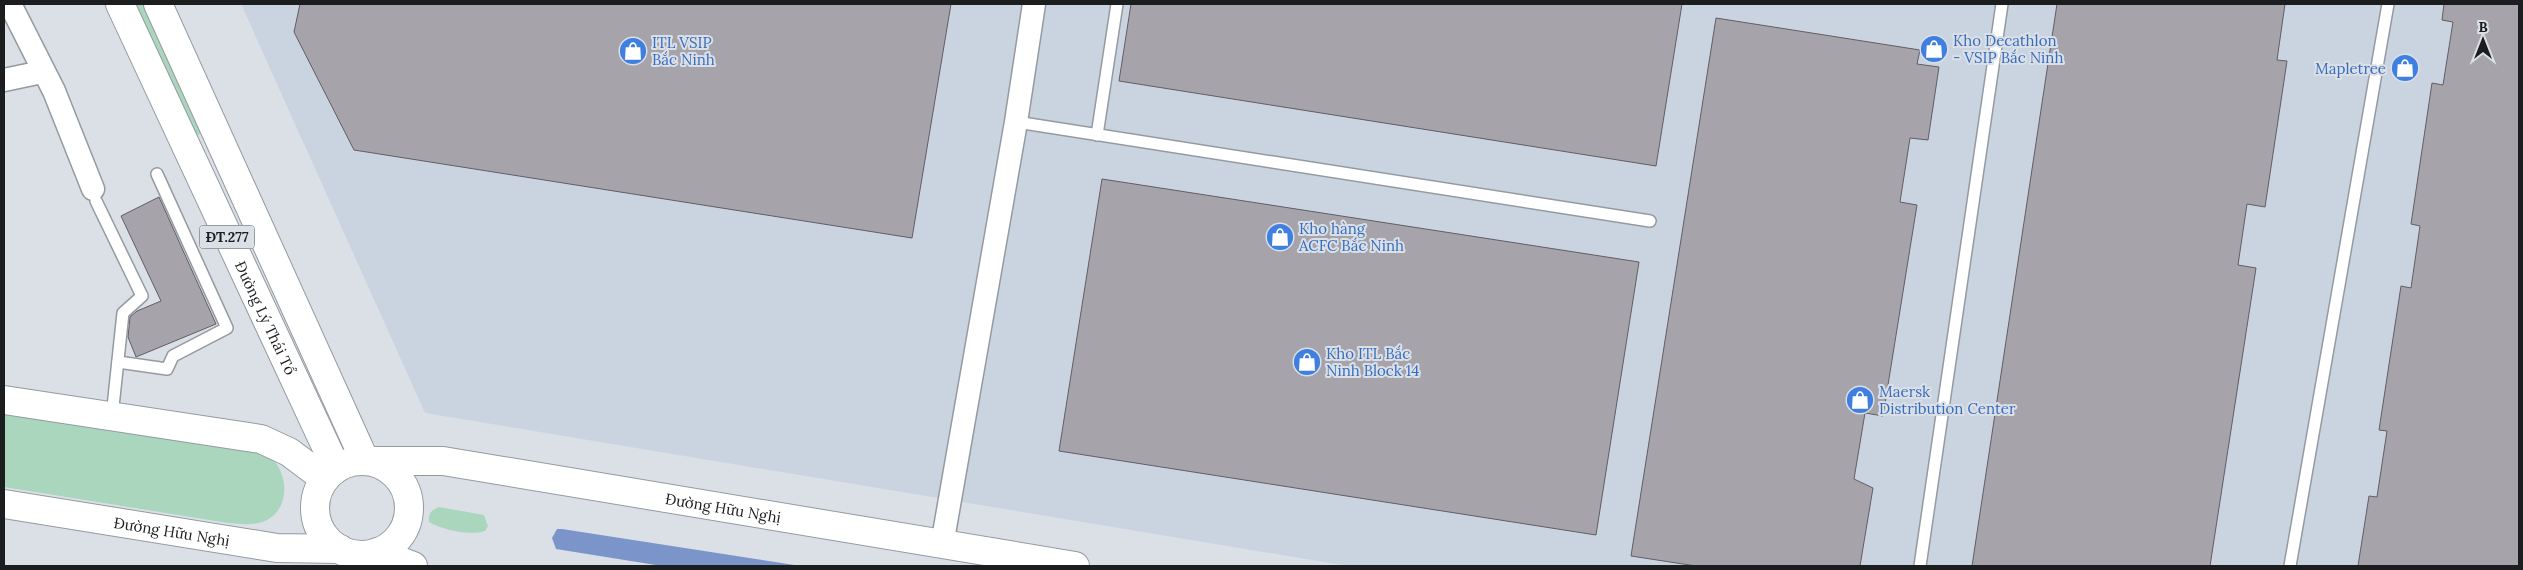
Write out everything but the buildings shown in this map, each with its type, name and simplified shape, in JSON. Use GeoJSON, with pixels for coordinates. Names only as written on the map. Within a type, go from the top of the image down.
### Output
{"type":"FeatureCollection","features":[{"type":"Feature","properties":{"kind":"main road","name":"Đường Lý Thái Tổ"},"geometry":{"type":"LineString","coordinates":[[120,4],[330,474]]}},
{"type":"Feature","properties":{"kind":"main road","name":"ĐT.277"},"geometry":{"type":"LineString","coordinates":[[158,4],[367,461]]}},
{"type":"Feature","properties":{"kind":"main road"},"geometry":{"type":"LineString","coordinates":[[4,400],[261,439],[330,474]]}},
{"type":"Feature","properties":{"kind":"main road"},"geometry":{"type":"LineString","coordinates":[[377,559],[404,531],[410,504],[405,487],[400,479],[386,467],[367,461],[350,462],[330,474],[318,491],[315,513],[323,534],[340,558],[362,555],[377,559],[413,566]]}},
{"type":"Feature","properties":{"kind":"main road","name":"Đường Hữu Nghị"},"geometry":{"type":"LineString","coordinates":[[367,461],[443,461],[1075,566]]}},
{"type":"Feature","properties":{"kind":"main road","name":"Đường Hữu Nghị"},"geometry":{"type":"LineString","coordinates":[[4,504],[340,558]]}},
{"type":"Feature","properties":{"kind":"street"},"geometry":{"type":"LineString","coordinates":[[10,4],[42,72],[54,91],[95,195]]}},
{"type":"Feature","properties":{"kind":"street"},"geometry":{"type":"LineString","coordinates":[[942,545],[1016,122],[1034,4]]}},
{"type":"Feature","properties":{"kind":"street"},"geometry":{"type":"LineString","coordinates":[[4,80],[42,72]]}},
{"type":"Feature","properties":{"kind":"lane"},"geometry":{"type":"LineString","coordinates":[[1097,135],[1117,4]]}},
{"type":"Feature","properties":{"kind":"lane"},"geometry":{"type":"LineString","coordinates":[[1920,566],[2002,4]]}},
{"type":"Feature","properties":{"kind":"lane"},"geometry":{"type":"LineString","coordinates":[[2290,566],[2388,4]]}},
{"type":"Feature","properties":{"kind":"lane"},"geometry":{"type":"LineString","coordinates":[[1016,122],[1650,221]]}},
{"type":"Feature","properties":{"kind":"lane"},"geometry":{"type":"LineString","coordinates":[[118,362],[167,369],[173,356],[227,328],[158,174]]}},
{"type":"Feature","properties":{"kind":"lane"},"geometry":{"type":"LineString","coordinates":[[95,195],[142,296],[123,313],[112,416]]}},
{"type":"Feature","properties":{"kind":"shaded area"},"geometry":{"type":"Polygon","coordinates":[[[241,4],[2519,4],[2519,566],[1348,566],[425,413],[241,4]]]}},
{"type":"Feature","properties":{"kind":"green space"},"geometry":{"type":"Polygon","coordinates":[[[129,4],[146,4],[202,133],[193,137],[129,4]]]}},
{"type":"Feature","properties":{"kind":"green space"},"geometry":{"type":"Polygon","coordinates":[[[4,411],[253,450],[267,454],[277,464],[281,472],[284,481],[283,499],[275,514],[267,520],[253,524],[243,524],[4,487],[4,411]]]}},
{"type":"Feature","properties":{"kind":"green space"},"geometry":{"type":"Polygon","coordinates":[[[439,507],[484,515],[488,526],[485,531],[471,533],[456,531],[429,522],[431,513],[439,507]]]}},
{"type":"Feature","properties":{"kind":"water"},"geometry":{"type":"Polygon","coordinates":[[[557,529],[801,566],[662,566],[556,549],[552,538],[557,529]]]}},
{"type":"Feature","properties":{"kind":"place","name":"Kho Decathlon - VSIP Bắc Ninh"},"geometry":{"type":"Point","coordinates":[1934,49]}},
{"type":"Feature","properties":{"kind":"place","name":"ITL VSIP Bắc Ninh"},"geometry":{"type":"Point","coordinates":[633,51]}},
{"type":"Feature","properties":{"kind":"place","name":"Mapletree"},"geometry":{"type":"Point","coordinates":[2405,68]}},
{"type":"Feature","properties":{"kind":"place","name":"Kho hàng ACFC Bắc Ninh"},"geometry":{"type":"Point","coordinates":[1280,237]}},
{"type":"Feature","properties":{"kind":"place","name":"Kho ITL Bắc Ninh Block 14"},"geometry":{"type":"Point","coordinates":[1307,362]}},
{"type":"Feature","properties":{"kind":"place","name":"Maersk Distribution Center"},"geometry":{"type":"Point","coordinates":[1860,400]}}]}
